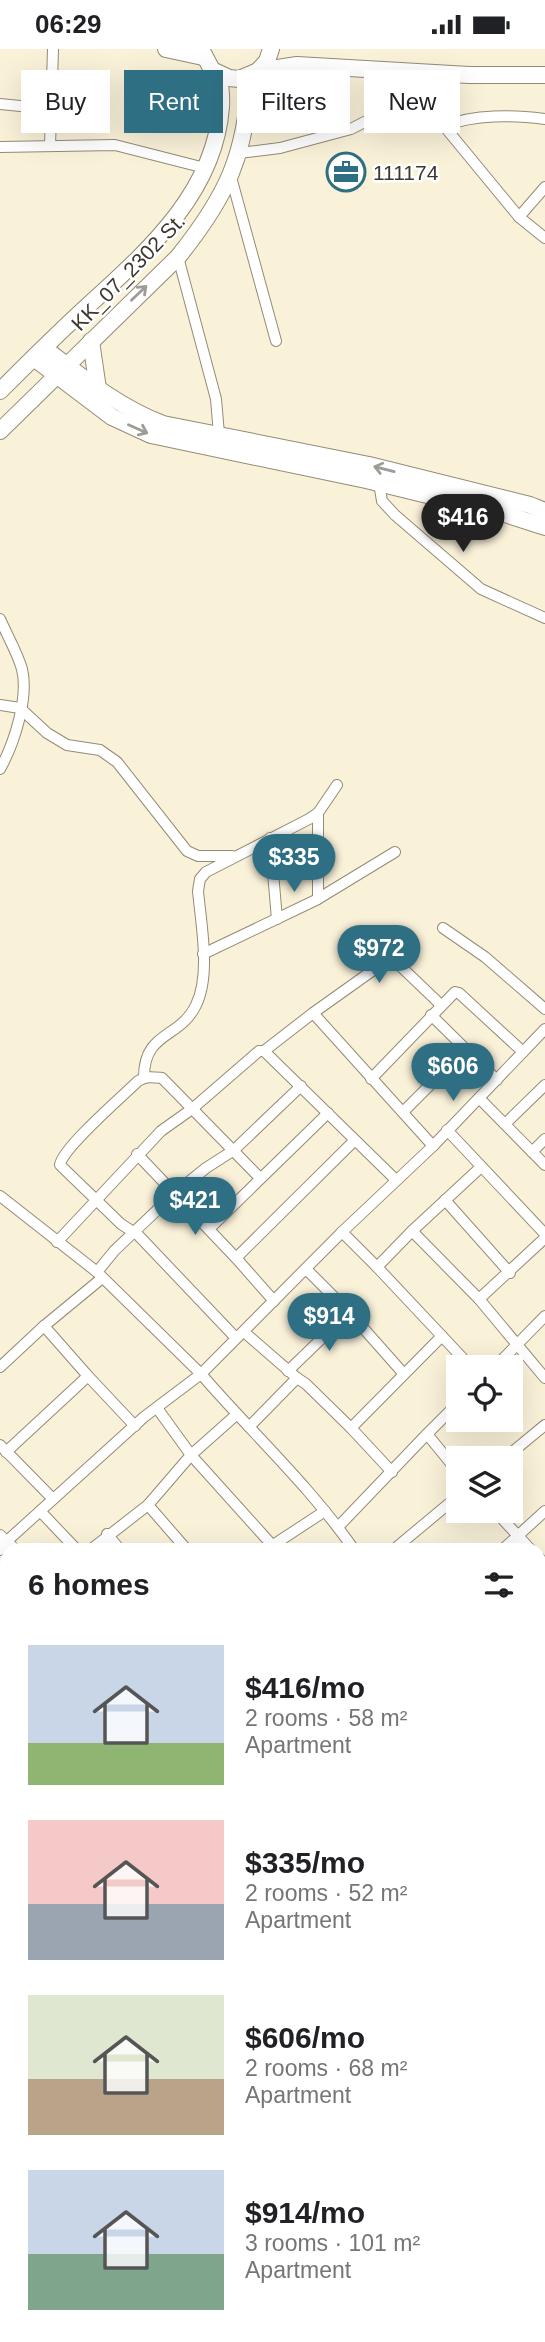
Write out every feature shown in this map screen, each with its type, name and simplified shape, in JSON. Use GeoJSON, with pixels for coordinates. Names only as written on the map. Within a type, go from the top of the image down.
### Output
{"type":"FeatureCollection","features":[{"type":"Feature","properties":{"kind":"main road"},"geometry":{"type":"LineString","coordinates":[[166,49],[202,53],[213,70]]}},
{"type":"Feature","properties":{"kind":"main road"},"geometry":{"type":"LineString","coordinates":[[258,70],[267,61],[271,49]]}},
{"type":"Feature","properties":{"kind":"main road"},"geometry":{"type":"LineString","coordinates":[[273,70],[297,65],[373,70]]}},
{"type":"Feature","properties":{"kind":"main road"},"geometry":{"type":"LineString","coordinates":[[460,74],[545,75]]}},
{"type":"Feature","properties":{"kind":"main road","name":"KK_07_2302 St."},"geometry":{"type":"LineString","coordinates":[[0,391],[115,282],[173,222],[205,168],[217,133]]}},
{"type":"Feature","properties":{"kind":"main road","name":"KK_07_2302 St."},"geometry":{"type":"LineString","coordinates":[[0,431],[178,257],[201,227],[230,177],[243,133]]}},
{"type":"Feature","properties":{"kind":"main road"},"geometry":{"type":"LineString","coordinates":[[91,341],[98,389]]}},
{"type":"Feature","properties":{"kind":"main road"},"geometry":{"type":"LineString","coordinates":[[39,353],[61,370],[132,411],[152,419],[219,434],[237,444],[505,514],[545,527]]}},
{"type":"Feature","properties":{"kind":"main road"},"geometry":{"type":"LineString","coordinates":[[61,370],[81,393],[112,417],[145,432],[369,465],[545,511]]}},
{"type":"Feature","properties":{"kind":"main road"},"geometry":{"type":"LineString","coordinates":[[24,405],[55,391],[81,393]]}},
{"type":"Feature","properties":{"kind":"street"},"geometry":{"type":"LineString","coordinates":[[52,70],[53,49]]}},
{"type":"Feature","properties":{"kind":"street"},"geometry":{"type":"LineString","coordinates":[[0,104],[21,106]]}},
{"type":"Feature","properties":{"kind":"street"},"geometry":{"type":"LineString","coordinates":[[460,121],[504,116],[545,119]]}},
{"type":"Feature","properties":{"kind":"street"},"geometry":{"type":"LineString","coordinates":[[239,153],[280,148],[351,129],[364,122]]}},
{"type":"Feature","properties":{"kind":"street"},"geometry":{"type":"LineString","coordinates":[[50,133],[50,146]]}},
{"type":"Feature","properties":{"kind":"street"},"geometry":{"type":"LineString","coordinates":[[449,133],[519,217],[545,238]]}},
{"type":"Feature","properties":{"kind":"street"},"geometry":{"type":"LineString","coordinates":[[0,148],[115,145],[205,168]]}},
{"type":"Feature","properties":{"kind":"street"},"geometry":{"type":"LineString","coordinates":[[230,177],[276,341]]}},
{"type":"Feature","properties":{"kind":"street"},"geometry":{"type":"LineString","coordinates":[[519,217],[545,187]]}},
{"type":"Feature","properties":{"kind":"street"},"geometry":{"type":"LineString","coordinates":[[178,257],[214,392],[219,434]]}},
{"type":"Feature","properties":{"kind":"street"},"geometry":{"type":"LineString","coordinates":[[379,483],[382,501],[395,515],[472,582],[495,596],[545,618]]}},
{"type":"Feature","properties":{"kind":"street"},"geometry":{"type":"LineString","coordinates":[[0,619],[22,669],[23,683],[12,747],[0,769]]}},
{"type":"Feature","properties":{"kind":"street"},"geometry":{"type":"LineString","coordinates":[[0,705],[20,708],[47,733],[67,745],[100,750],[117,762],[187,851],[198,856],[235,856]]}},
{"type":"Feature","properties":{"kind":"street"},"geometry":{"type":"LineString","coordinates":[[145,1077],[144,1061],[148,1051],[188,1018],[197,1005],[203,984],[198,891],[200,879],[206,872],[235,856],[309,820],[318,813],[337,785]]}},
{"type":"Feature","properties":{"kind":"street"},"geometry":{"type":"LineString","coordinates":[[318,813],[318,899]]}},
{"type":"Feature","properties":{"kind":"street"},"geometry":{"type":"LineString","coordinates":[[270,838],[277,919]]}},
{"type":"Feature","properties":{"kind":"street"},"geometry":{"type":"LineString","coordinates":[[203,954],[318,899],[395,852]]}},
{"type":"Feature","properties":{"kind":"street"},"geometry":{"type":"LineString","coordinates":[[443,927],[485,957],[545,1009]]}},
{"type":"Feature","properties":{"kind":"street"},"geometry":{"type":"LineString","coordinates":[[57,1242],[136,1154],[161,1131],[192,1109],[259,1051],[264,1051],[313,1013],[391,960],[441,1005]]}},
{"type":"Feature","properties":{"kind":"street"},"geometry":{"type":"LineString","coordinates":[[371,1079],[452,993],[459,993],[523,1052]]}},
{"type":"Feature","properties":{"kind":"street"},"geometry":{"type":"LineString","coordinates":[[313,1013],[433,1146]]}},
{"type":"Feature","properties":{"kind":"street"},"geometry":{"type":"LineString","coordinates":[[431,1015],[497,1080]]}},
{"type":"Feature","properties":{"kind":"street"},"geometry":{"type":"LineString","coordinates":[[2,1542],[135,1426],[201,1374],[342,1232],[480,1099],[545,1029]]}},
{"type":"Feature","properties":{"kind":"street"},"geometry":{"type":"LineString","coordinates":[[403,1112],[466,1049]]}},
{"type":"Feature","properties":{"kind":"street"},"geometry":{"type":"LineString","coordinates":[[264,1051],[396,1180]]}},
{"type":"Feature","properties":{"kind":"street"},"geometry":{"type":"LineString","coordinates":[[145,1077],[162,1079],[260,1178]]}},
{"type":"Feature","properties":{"kind":"street"},"geometry":{"type":"LineString","coordinates":[[145,1077],[73,1145],[60,1161],[60,1165],[94,1199],[134,1232],[240,1335],[306,1384],[392,1472]]}},
{"type":"Feature","properties":{"kind":"street"},"geometry":{"type":"LineString","coordinates":[[505,1124],[545,1085]]}},
{"type":"Feature","properties":{"kind":"street"},"geometry":{"type":"LineString","coordinates":[[0,1367],[99,1275],[115,1250],[175,1193],[234,1150],[302,1086]]}},
{"type":"Feature","properties":{"kind":"street"},"geometry":{"type":"LineString","coordinates":[[480,1099],[545,1165]]}},
{"type":"Feature","properties":{"kind":"street"},"geometry":{"type":"LineString","coordinates":[[208,1229],[328,1114]]}},
{"type":"Feature","properties":{"kind":"street"},"geometry":{"type":"LineString","coordinates":[[447,1130],[545,1236],[510,1273],[479,1299]]}},
{"type":"Feature","properties":{"kind":"street"},"geometry":{"type":"LineString","coordinates":[[532,1152],[545,1139]]}},
{"type":"Feature","properties":{"kind":"street"},"geometry":{"type":"LineString","coordinates":[[236,1258],[354,1141]]}},
{"type":"Feature","properties":{"kind":"street"},"geometry":{"type":"LineString","coordinates":[[136,1154],[274,1301]]}},
{"type":"Feature","properties":{"kind":"street"},"geometry":{"type":"LineString","coordinates":[[377,1267],[481,1167]]}},
{"type":"Feature","properties":{"kind":"street"},"geometry":{"type":"LineString","coordinates":[[0,1196],[99,1275],[201,1374],[325,1511],[349,1543]]}},
{"type":"Feature","properties":{"kind":"street"},"geometry":{"type":"LineString","coordinates":[[444,1200],[510,1273]]}},
{"type":"Feature","properties":{"kind":"street"},"geometry":{"type":"LineString","coordinates":[[412,1231],[479,1299],[545,1377]]}},
{"type":"Feature","properties":{"kind":"street"},"geometry":{"type":"LineString","coordinates":[[342,1232],[460,1355]]}},
{"type":"Feature","properties":{"kind":"street"},"geometry":{"type":"LineString","coordinates":[[306,1269],[349,1312],[403,1373]]}},
{"type":"Feature","properties":{"kind":"street"},"geometry":{"type":"LineString","coordinates":[[288,1371],[349,1312]]}},
{"type":"Feature","properties":{"kind":"street"},"geometry":{"type":"LineString","coordinates":[[507,1355],[545,1316]]}},
{"type":"Feature","properties":{"kind":"street"},"geometry":{"type":"LineString","coordinates":[[44,1326],[135,1426]]}},
{"type":"Feature","properties":{"kind":"street"},"geometry":{"type":"LineString","coordinates":[[351,1428],[442,1336]]}},
{"type":"Feature","properties":{"kind":"street"},"geometry":{"type":"LineString","coordinates":[[52,1499],[3,1449],[88,1376]]}},
{"type":"Feature","properties":{"kind":"street"},"geometry":{"type":"LineString","coordinates":[[249,1427],[297,1378]]}},
{"type":"Feature","properties":{"kind":"street"},"geometry":{"type":"LineString","coordinates":[[157,1408],[191,1455],[264,1543]]}},
{"type":"Feature","properties":{"kind":"street"},"geometry":{"type":"LineString","coordinates":[[97,1543],[148,1505],[191,1455],[236,1415]]}},
{"type":"Feature","properties":{"kind":"street"},"geometry":{"type":"LineString","coordinates":[[338,1527],[446,1415]]}},
{"type":"Feature","properties":{"kind":"street"},"geometry":{"type":"LineString","coordinates":[[520,1446],[545,1425]]}},
{"type":"Feature","properties":{"kind":"street"},"geometry":{"type":"LineString","coordinates":[[427,1434],[446,1457]]}},
{"type":"Feature","properties":{"kind":"street"},"geometry":{"type":"LineString","coordinates":[[148,1505],[181,1543]]}},
{"type":"Feature","properties":{"kind":"street"},"geometry":{"type":"LineString","coordinates":[[402,1543],[446,1506]]}},
{"type":"Feature","properties":{"kind":"street"},"geometry":{"type":"LineString","coordinates":[[40,1511],[70,1543]]}},
{"type":"Feature","properties":{"kind":"street"},"geometry":{"type":"LineString","coordinates":[[276,1543],[325,1511]]}},
{"type":"Feature","properties":{"kind":"street"},"geometry":{"type":"LineString","coordinates":[[510,1543],[545,1511]]}},
{"type":"Feature","properties":{"kind":"street"},"geometry":{"type":"LineString","coordinates":[[507,1523],[526,1543]]}},
{"type":"Feature","properties":{"kind":"street"},"geometry":{"type":"LineString","coordinates":[[107,1534],[114,1543]]}},
{"type":"Feature","properties":{"kind":"place","name":"111174"},"geometry":{"type":"Point","coordinates":[346,172]}}]}
